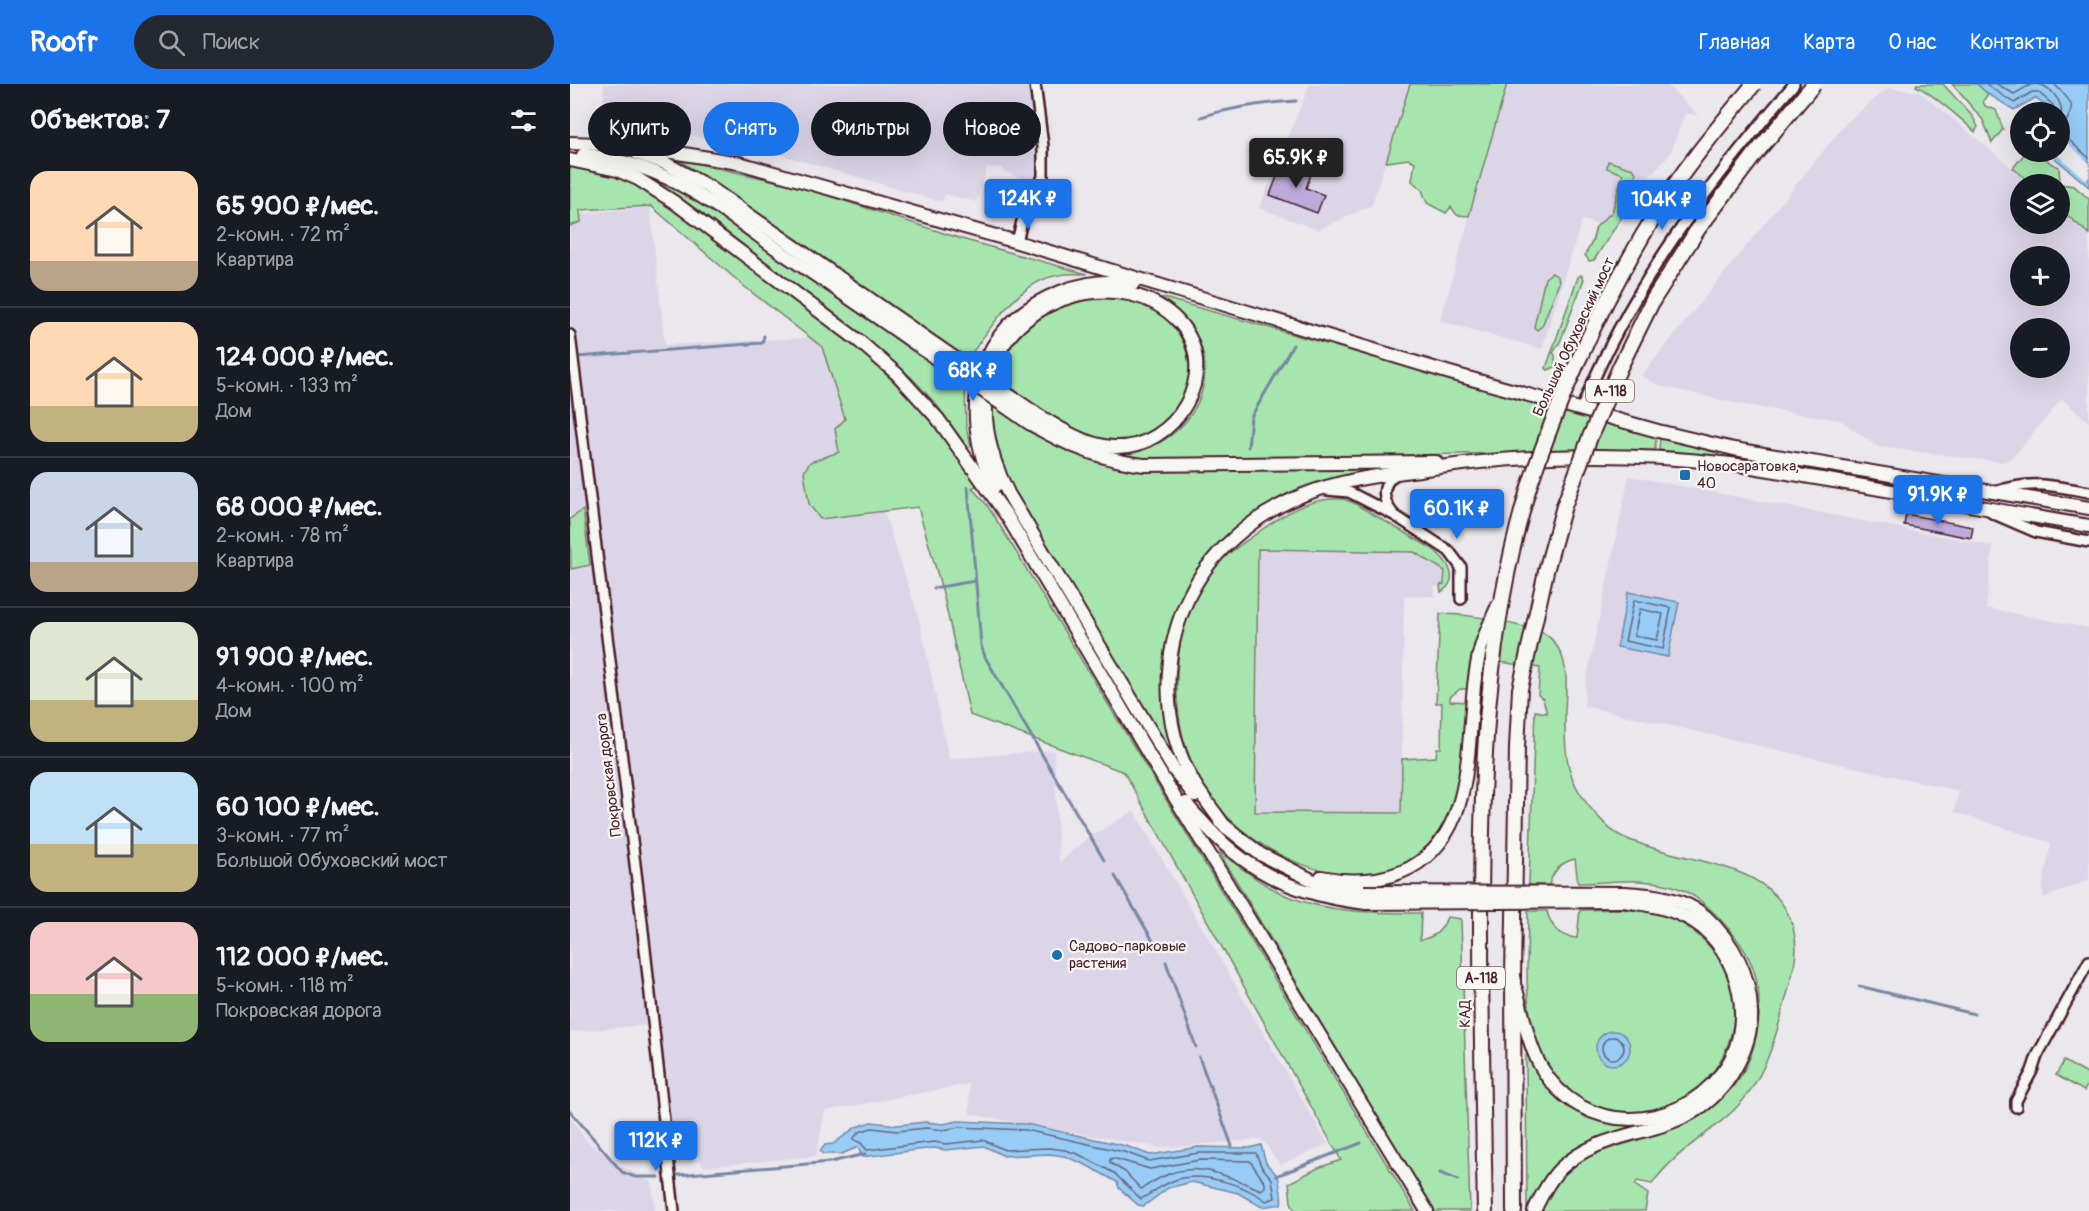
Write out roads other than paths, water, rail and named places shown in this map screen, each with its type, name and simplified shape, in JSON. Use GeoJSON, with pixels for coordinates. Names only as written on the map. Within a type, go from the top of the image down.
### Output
{"type":"FeatureCollection","features":[{"type":"Feature","properties":{"kind":"highway","name":"Большой Обуховский мост"},"geometry":{"type":"LineString","coordinates":[[1484,745],[1500,598],[1518,523],[1547,431],[1573,369],[1615,283],[1661,206],[1688,167],[1754,84]]}},
{"type":"Feature","properties":{"kind":"highway","name":"А-118"},"geometry":{"type":"LineString","coordinates":[[1514,1211],[1513,976],[1517,747],[1520,689],[1546,571],[1564,506],[1590,437],[1620,367],[1653,300],[1698,229],[1756,153],[1814,84]]}},
{"type":"Feature","properties":{"kind":"highway","name":"КАД"},"geometry":{"type":"LineString","coordinates":[[1484,745],[1481,814],[1481,1039],[1485,1211]]}},
{"type":"Feature","properties":{"kind":"main road"},"geometry":{"type":"LineString","coordinates":[[570,143],[588,143]]}},
{"type":"Feature","properties":{"kind":"main road"},"geometry":{"type":"LineString","coordinates":[[570,154],[623,160],[657,172],[676,182],[937,352]]}},
{"type":"Feature","properties":{"kind":"main road"},"geometry":{"type":"LineString","coordinates":[[691,154],[739,163],[1017,242],[1175,291],[1581,410],[1734,449],[2089,508]]}},
{"type":"Feature","properties":{"kind":"main road"},"geometry":{"type":"LineString","coordinates":[[649,156],[709,188],[937,352],[1081,450],[1114,460],[1144,465],[1424,461],[1455,464]]}},
{"type":"Feature","properties":{"kind":"main road"},"geometry":{"type":"LineString","coordinates":[[570,160],[617,170],[656,189],[859,341],[897,374],[933,412],[1007,516],[1155,765],[1427,1211]]}},
{"type":"Feature","properties":{"kind":"main road"},"geometry":{"type":"LineString","coordinates":[[1007,516],[981,458],[975,419],[978,381],[991,349],[1001,335],[1026,310],[1069,288],[1106,282],[1175,291]]}},
{"type":"Feature","properties":{"kind":"main road"},"geometry":{"type":"LineString","coordinates":[[1032,418],[1105,446],[1134,446],[1157,436],[1181,415],[1193,390],[1196,374],[1195,357],[1186,332],[1166,310],[1138,296],[1100,291],[1064,298],[1029,319],[1010,338],[997,356],[987,386],[985,416],[992,453],[1008,493],[1174,770],[1200,803],[1225,827],[1260,854],[1324,886],[1365,898]]}},
{"type":"Feature","properties":{"kind":"main road"},"geometry":{"type":"LineString","coordinates":[[1225,827],[1194,783],[1178,745],[1172,723],[1168,679],[1176,627],[1193,588],[1218,552],[1248,527],[1303,495],[1376,475],[1455,464],[1516,458],[1626,456],[1711,462],[1912,494],[2089,526]]}},
{"type":"Feature","properties":{"kind":"main road"},"geometry":{"type":"LineString","coordinates":[[1298,872],[1334,880],[1374,880],[1400,873],[1432,853],[1445,836],[1458,809],[1481,648],[1500,598]]}},
{"type":"Feature","properties":{"kind":"main road"},"geometry":{"type":"LineString","coordinates":[[1155,765],[1171,779],[1189,808],[1225,847],[1256,870],[1299,890],[1336,900],[1624,897],[1675,900],[1700,911],[1733,945],[1747,981],[1751,1001],[1751,1021],[1748,1040],[1730,1078],[1701,1108],[1681,1119],[1618,1139],[1589,1150],[1574,1159],[1560,1169],[1534,1211]]}},
{"type":"Feature","properties":{"kind":"main road"},"geometry":{"type":"LineString","coordinates":[[1513,976],[1540,1066],[1552,1084],[1566,1097],[1584,1109],[1616,1119],[1659,1115],[1693,1100],[1722,1073],[1736,1045],[1741,1011],[1734,975],[1718,945],[1694,922],[1672,911],[1624,897]]}},
{"type":"Feature","properties":{"kind":"street"},"geometry":{"type":"LineString","coordinates":[[1017,242],[1024,213],[1043,177],[1043,146],[1035,84]]}},
{"type":"Feature","properties":{"kind":"street"},"geometry":{"type":"LineString","coordinates":[[1581,410],[1622,322],[1656,264],[1689,214],[1724,168],[1794,84]]}},
{"type":"Feature","properties":{"kind":"street","name":"Покровская дорога"},"geometry":{"type":"LineString","coordinates":[[570,335],[674,1211]]}},
{"type":"Feature","properties":{"kind":"street"},"geometry":{"type":"LineString","coordinates":[[1394,515],[1383,495],[1389,479],[1402,471]]}},
{"type":"Feature","properties":{"kind":"street"},"geometry":{"type":"LineString","coordinates":[[1995,492],[2012,486],[2033,483],[2089,492]]}},
{"type":"Feature","properties":{"kind":"street"},"geometry":{"type":"LineString","coordinates":[[1322,490],[1349,492],[1394,515],[1449,551],[1456,559],[1462,575],[1461,599]]}},
{"type":"Feature","properties":{"kind":"street"},"geometry":{"type":"LineString","coordinates":[[1982,508],[2036,532],[2089,542]]}},
{"type":"Feature","properties":{"kind":"street"},"geometry":{"type":"LineString","coordinates":[[2016,1107],[2016,1101],[2032,1071],[2037,1056],[2089,960]]}},
{"type":"Feature","properties":{"kind":"water"},"geometry":{"type":"Polygon","coordinates":[[[1977,84],[2089,84],[2089,187],[2060,162],[2070,162],[2070,102],[2040,102],[2035,98],[2028,102],[2010,102],[2010,108],[1977,84]]]}},
{"type":"Feature","properties":{"kind":"water"},"geometry":{"type":"Polygon","coordinates":[[[1628,592],[1679,602],[1668,657],[1617,647],[1628,592]]]}},
{"type":"Feature","properties":{"kind":"water"},"geometry":{"type":"Polygon","coordinates":[[[1613,1031],[1625,1036],[1630,1048],[1625,1060],[1613,1065],[1601,1060],[1596,1048],[1601,1036],[1613,1031]]]}},
{"type":"Feature","properties":{"kind":"water"},"geometry":{"type":"Polygon","coordinates":[[[958,1121],[1026,1124],[1126,1146],[1150,1155],[1198,1147],[1249,1148],[1261,1145],[1266,1163],[1278,1176],[1281,1204],[1262,1207],[1238,1193],[1192,1182],[1168,1188],[1144,1206],[1138,1205],[1119,1188],[1117,1182],[1064,1156],[1050,1154],[1004,1156],[984,1146],[946,1150],[934,1148],[862,1157],[858,1147],[842,1154],[823,1154],[820,1151],[825,1145],[833,1144],[856,1127],[871,1122],[897,1125],[926,1122],[943,1124],[958,1121]]]}},
{"type":"Feature","properties":{"kind":"waterway"},"geometry":{"type":"LineString","coordinates":[[1201,117],[1248,106],[1296,101]]}},
{"type":"Feature","properties":{"kind":"waterway"},"geometry":{"type":"LineString","coordinates":[[577,357],[762,343],[764,336]]}},
{"type":"Feature","properties":{"kind":"waterway"},"geometry":{"type":"LineString","coordinates":[[1248,447],[1251,417],[1293,345]]}},
{"type":"Feature","properties":{"kind":"waterway"},"geometry":{"type":"LineString","coordinates":[[968,487],[981,645],[985,657],[1104,860]]}},
{"type":"Feature","properties":{"kind":"waterway"},"geometry":{"type":"LineString","coordinates":[[934,588],[975,581]]}},
{"type":"Feature","properties":{"kind":"waterway"},"geometry":{"type":"LineString","coordinates":[[1115,876],[1156,946]]}},
{"type":"Feature","properties":{"kind":"waterway"},"geometry":{"type":"LineString","coordinates":[[1166,962],[1196,1047]]}},
{"type":"Feature","properties":{"kind":"waterway"},"geometry":{"type":"LineString","coordinates":[[1859,986],[1974,1014]]}},
{"type":"Feature","properties":{"kind":"waterway"},"geometry":{"type":"LineString","coordinates":[[1199,1057],[1232,1146]]}},
{"type":"Feature","properties":{"kind":"waterway"},"geometry":{"type":"LineString","coordinates":[[570,1111],[622,1172],[635,1177],[659,1177]]}},
{"type":"Feature","properties":{"kind":"waterway"},"geometry":{"type":"LineString","coordinates":[[1276,1176],[1361,1143]]}},
{"type":"Feature","properties":{"kind":"waterway"},"geometry":{"type":"LineString","coordinates":[[678,1175],[831,1162],[865,1154]]}},
{"type":"Feature","properties":{"kind":"waterway"},"geometry":{"type":"LineString","coordinates":[[1440,1173],[1458,1180]]}},
{"type":"Feature","properties":{"kind":"place","name":"Новосаратовка, 40"},"geometry":{"type":"Point","coordinates":[1685,475]}},
{"type":"Feature","properties":{"kind":"place","name":"Садово-парковые растения"},"geometry":{"type":"Point","coordinates":[1057,955]}}]}
